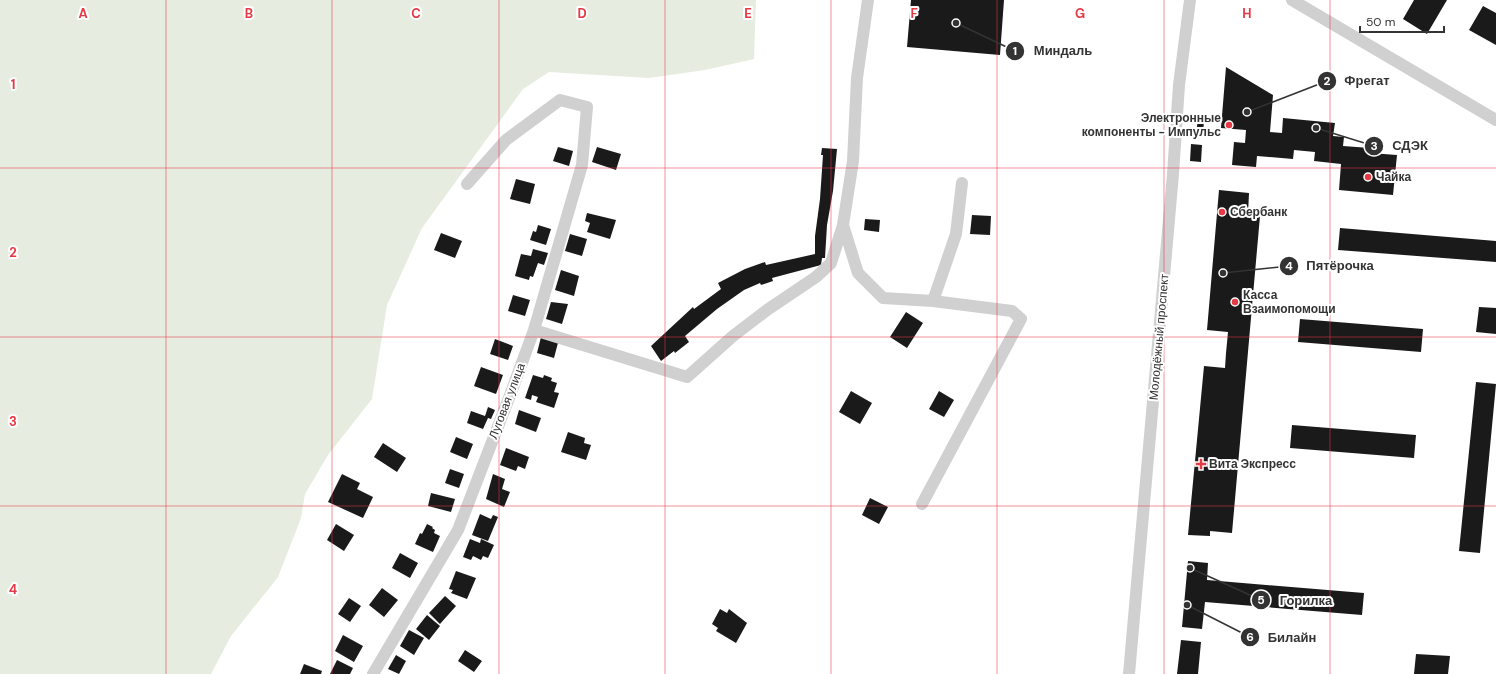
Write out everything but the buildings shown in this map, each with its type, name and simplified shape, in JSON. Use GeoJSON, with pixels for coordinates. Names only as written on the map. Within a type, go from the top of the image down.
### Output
{"type":"FeatureCollection","features":[{"type":"Feature","properties":{"kind":"street"},"geometry":{"type":"LineString","coordinates":[[534,330],[687,377],[733,336],[767,310],[816,277],[831,263],[842,225],[853,161],[857,78],[868,0]]}},
{"type":"Feature","properties":{"kind":"street","name":"Молодёжный проспект"},"geometry":{"type":"LineString","coordinates":[[1129,674],[1174,174],[1179,86],[1190,0]]}},
{"type":"Feature","properties":{"kind":"street"},"geometry":{"type":"LineString","coordinates":[[1292,0],[1496,120]]}},
{"type":"Feature","properties":{"kind":"street","name":"Луговая улица"},"geometry":{"type":"LineString","coordinates":[[373,674],[458,530],[534,330],[582,165],[587,108],[560,100],[506,140],[466,184]]}},
{"type":"Feature","properties":{"kind":"street"},"geometry":{"type":"LineString","coordinates":[[933,301],[956,234],[962,183]]}},
{"type":"Feature","properties":{"kind":"street"},"geometry":{"type":"LineString","coordinates":[[842,225],[858,273],[883,298],[933,301],[1012,311],[1021,319],[922,504]]}},
{"type":"Feature","properties":{"kind":"shaded area"},"geometry":{"type":"Polygon","coordinates":[[[0,0],[756,0],[754,59],[705,70],[649,78],[549,72],[523,89],[422,228],[387,305],[372,399],[328,455],[305,494],[301,518],[278,577],[231,636],[211,674],[0,674],[0,0]]]}},
{"type":"Feature","properties":{"kind":"place","name":"Миндаль"},"geometry":{"type":"Point","coordinates":[956,23]}},
{"type":"Feature","properties":{"kind":"place","name":"Фрегат"},"geometry":{"type":"Point","coordinates":[1247,112]}},
{"type":"Feature","properties":{"kind":"place","name":"Электронные компоненты - Импульс"},"geometry":{"type":"Point","coordinates":[1229,125]}},
{"type":"Feature","properties":{"kind":"place","name":"СДЭК"},"geometry":{"type":"Point","coordinates":[1316,128]}},
{"type":"Feature","properties":{"kind":"place","name":"Чайка"},"geometry":{"type":"Point","coordinates":[1368,177]}},
{"type":"Feature","properties":{"kind":"place","name":"Сбербанк"},"geometry":{"type":"Point","coordinates":[1222,212]}},
{"type":"Feature","properties":{"kind":"place","name":"Пятёрочка"},"geometry":{"type":"Point","coordinates":[1223,273]}},
{"type":"Feature","properties":{"kind":"place","name":"Касса Взаимопомощи"},"geometry":{"type":"Point","coordinates":[1235,302]}},
{"type":"Feature","properties":{"kind":"place","name":"Вита Экспресс"},"geometry":{"type":"Point","coordinates":[1201,464]}},
{"type":"Feature","properties":{"kind":"place","name":"Горилка"},"geometry":{"type":"Point","coordinates":[1190,568]}},
{"type":"Feature","properties":{"kind":"place","name":"Билайн"},"geometry":{"type":"Point","coordinates":[1187,605]}}]}
